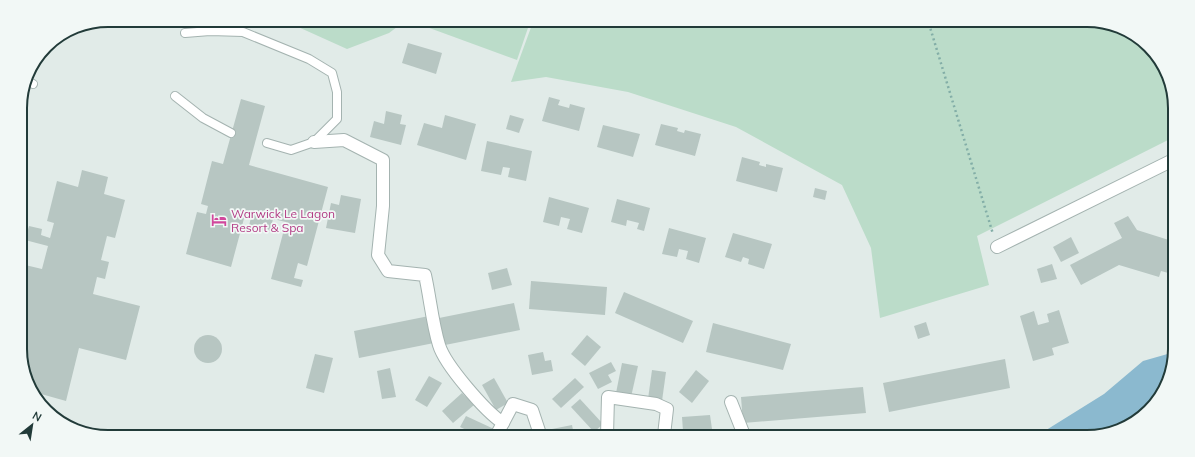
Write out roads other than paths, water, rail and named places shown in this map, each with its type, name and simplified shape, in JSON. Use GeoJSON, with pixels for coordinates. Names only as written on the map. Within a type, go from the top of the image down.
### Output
{"type":"FeatureCollection","features":[{"type":"Feature","properties":{"kind":"street"},"geometry":{"type":"LineString","coordinates":[[314,142],[344,140],[383,160],[382,206],[378,255],[388,271],[426,275],[439,346],[452,368],[493,416],[503,423]]}},
{"type":"Feature","properties":{"kind":"street"},"geometry":{"type":"LineString","coordinates":[[997,247],[1168,162]]}},
{"type":"Feature","properties":{"kind":"street"},"geometry":{"type":"LineString","coordinates":[[607,430],[608,397],[656,404],[667,410],[665,430]]}},
{"type":"Feature","properties":{"kind":"street"},"geometry":{"type":"LineString","coordinates":[[731,402],[742,430]]}},
{"type":"Feature","properties":{"kind":"street"},"geometry":{"type":"LineString","coordinates":[[499,430],[513,404],[532,410],[539,430]]}},
{"type":"Feature","properties":{"kind":"lane"},"geometry":{"type":"LineString","coordinates":[[185,33],[210,30],[243,32],[309,59],[332,73],[338,92],[337,119],[314,142],[291,150],[267,144]]}},
{"type":"Feature","properties":{"kind":"lane"},"geometry":{"type":"LineString","coordinates":[[175,96],[203,118],[231,133]]}},
{"type":"Feature","properties":{"kind":"water"},"geometry":{"type":"Polygon","coordinates":[[[1168,354],[1164,375],[1160,385],[1148,403],[1141,410],[1123,422],[1113,426],[1093,430],[1046,430],[1104,394],[1143,361],[1168,354]]]}},
{"type":"Feature","properties":{"kind":"place","name":"Warwick Le Lagon Resort & Spa"},"geometry":{"type":"Point","coordinates":[219,220]}}]}
